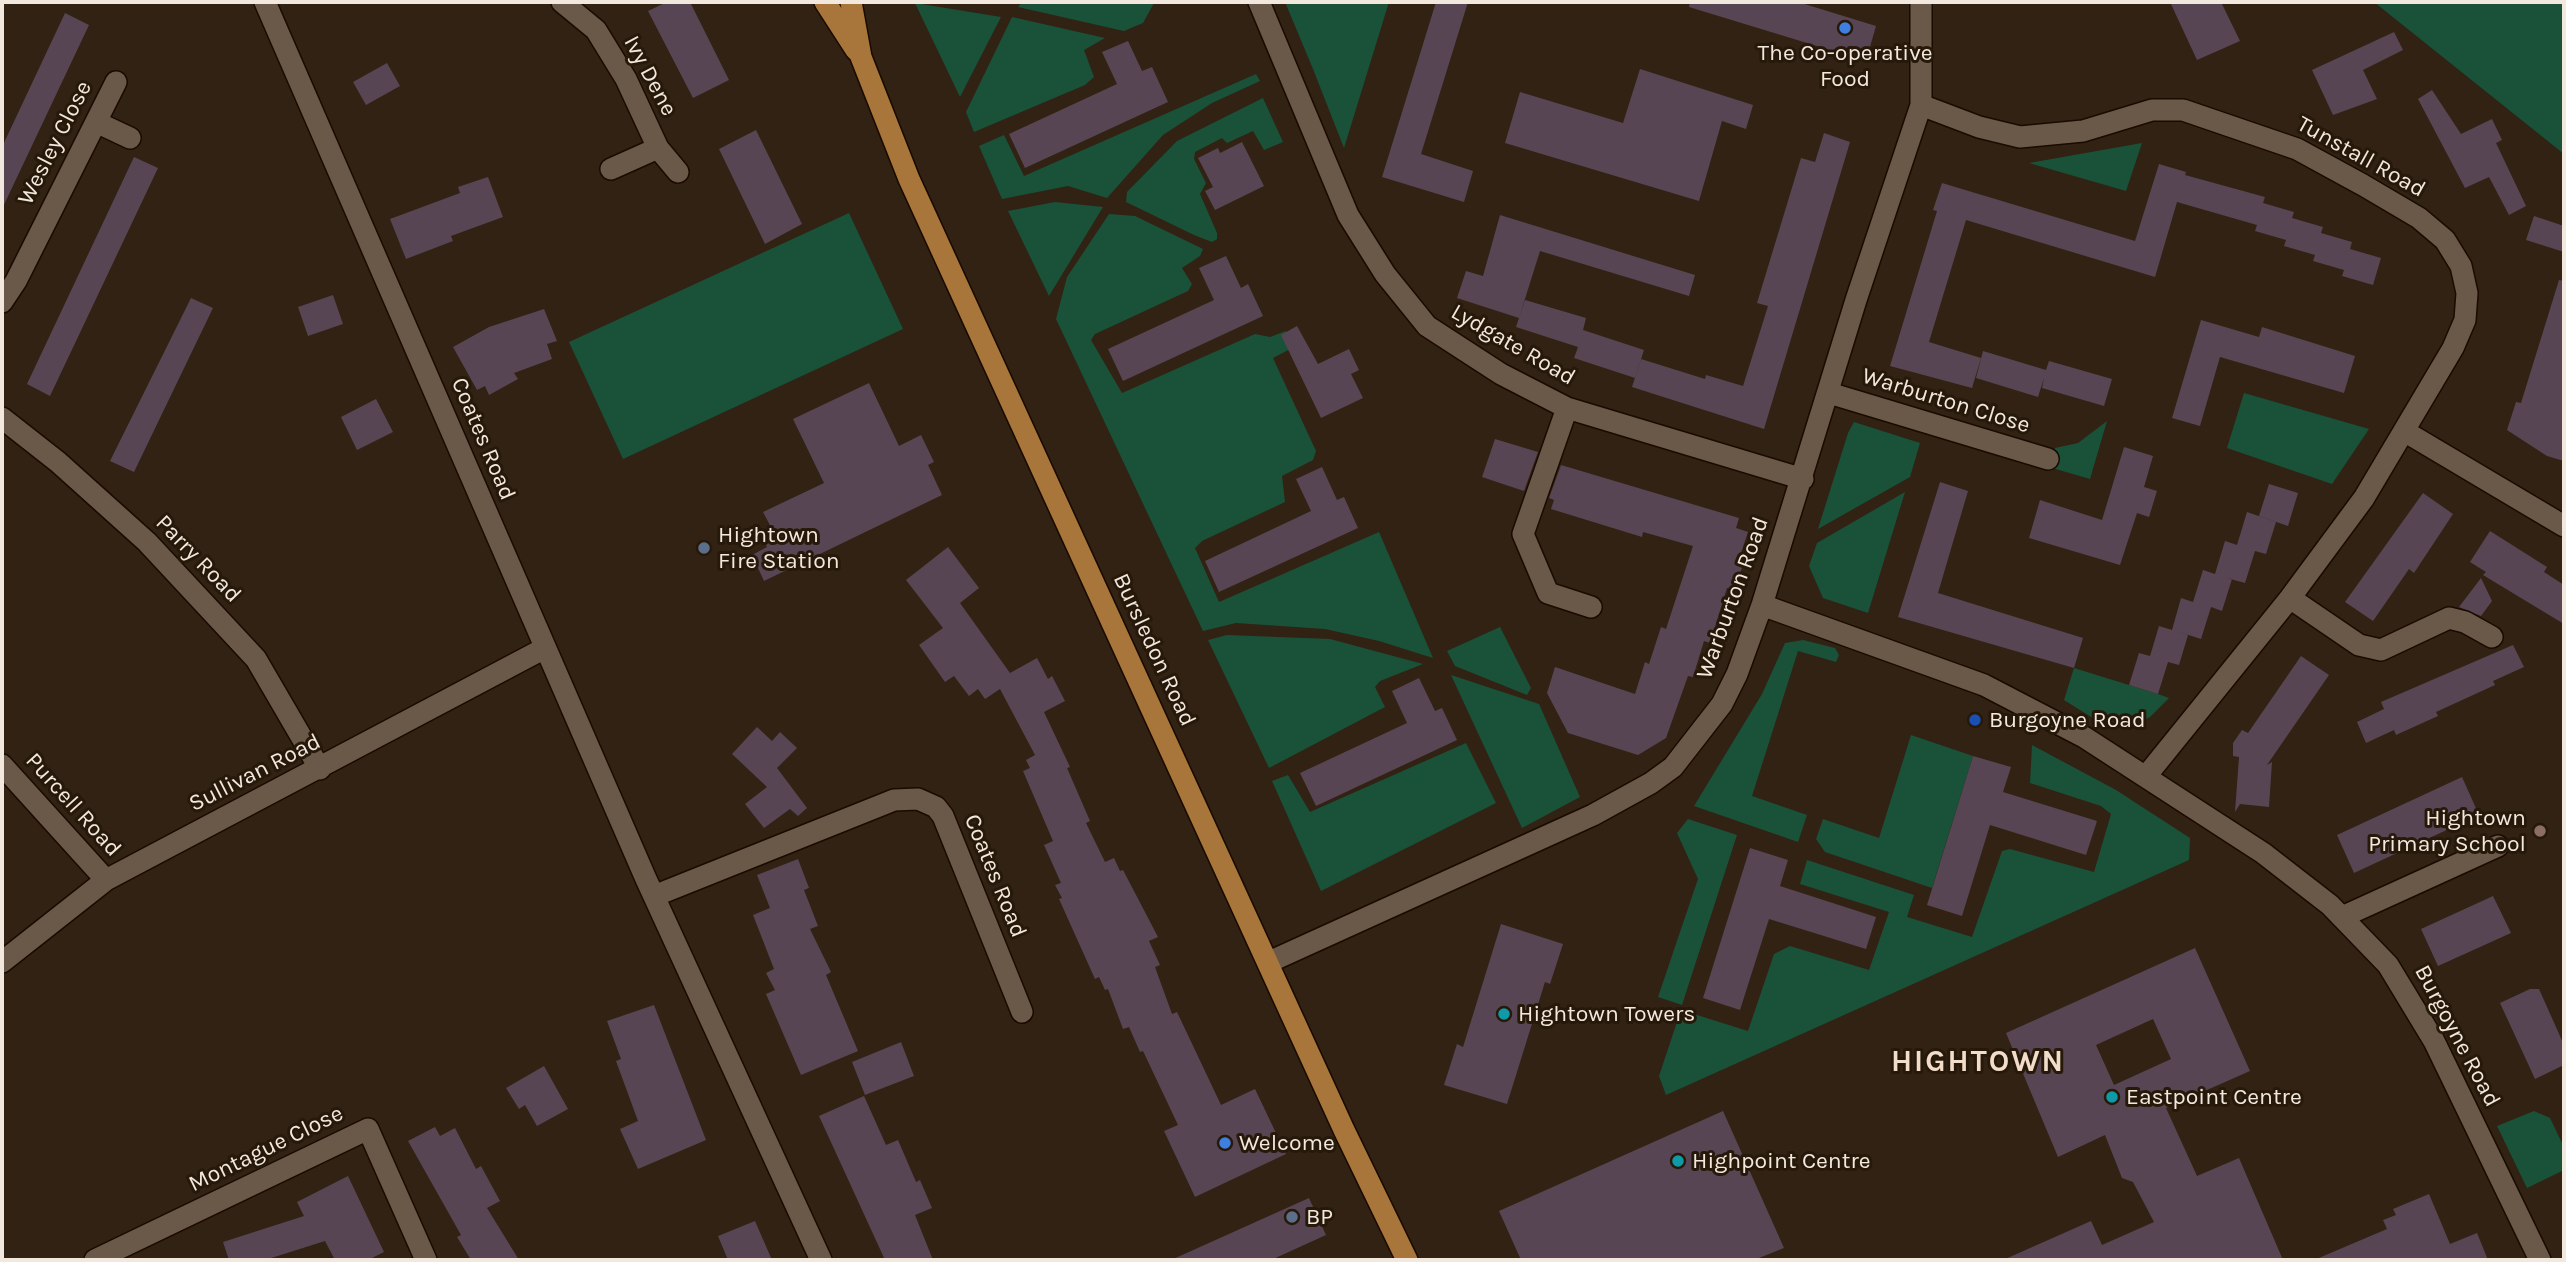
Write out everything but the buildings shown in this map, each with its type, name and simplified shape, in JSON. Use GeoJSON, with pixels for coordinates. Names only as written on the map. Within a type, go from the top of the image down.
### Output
{"type":"FeatureCollection","features":[{"type":"Feature","properties":{"kind":"main road","name":"Bursledon Road"},"geometry":{"type":"LineString","coordinates":[[825,2],[861,57]]}},
{"type":"Feature","properties":{"kind":"main road","name":"Bursledon Road"},"geometry":{"type":"LineString","coordinates":[[851,2],[861,57],[909,179],[1344,1130],[1407,1260]]}},
{"type":"Feature","properties":{"kind":"street","name":"Coates Road"},"geometry":{"type":"LineString","coordinates":[[265,2],[654,896],[821,1260]]}},
{"type":"Feature","properties":{"kind":"street","name":"Ivy Dene"},"geometry":{"type":"LineString","coordinates":[[562,2],[596,30],[626,79],[658,148],[678,172]]}},
{"type":"Feature","properties":{"kind":"street","name":"Lydgate Road"},"geometry":{"type":"LineString","coordinates":[[1259,2],[1348,215],[1385,274],[1427,326],[1501,374],[1567,408],[1803,480]]}},
{"type":"Feature","properties":{"kind":"street","name":"Warburton Road"},"geometry":{"type":"LineString","coordinates":[[1269,962],[1593,816],[1651,783],[1673,767],[1722,704],[1737,674],[1762,605],[1803,480],[1856,300],[1921,105],[1921,2]]}},
{"type":"Feature","properties":{"kind":"street","name":"Wesley Close"},"geometry":{"type":"LineString","coordinates":[[2,302],[16,281],[116,82]]}},
{"type":"Feature","properties":{"kind":"street","name":"Tunstall Road"},"geometry":{"type":"LineString","coordinates":[[1921,105],[1979,128],[2020,137],[2083,131],[2152,110],[2183,110],[2297,149],[2419,218],[2445,240],[2462,266],[2465,320],[2453,348],[2352,516],[2290,598],[2147,775]]}},
{"type":"Feature","properties":{"kind":"street"},"geometry":{"type":"LineString","coordinates":[[96,122],[130,138]]}},
{"type":"Feature","properties":{"kind":"street","name":"Ivy Dene"},"geometry":{"type":"LineString","coordinates":[[611,169],[658,148]]}},
{"type":"Feature","properties":{"kind":"street","name":"Warburton Close"},"geometry":{"type":"LineString","coordinates":[[1829,393],[2048,459]]}},
{"type":"Feature","properties":{"kind":"street"},"geometry":{"type":"LineString","coordinates":[[1567,408],[1523,534],[1548,593],[1591,607]]}},
{"type":"Feature","properties":{"kind":"street","name":"Parry Road"},"geometry":{"type":"LineString","coordinates":[[2,418],[58,462],[147,542],[256,659],[320,769]]}},
{"type":"Feature","properties":{"kind":"street"},"geometry":{"type":"LineString","coordinates":[[2404,431],[2564,526]]}},
{"type":"Feature","properties":{"kind":"street"},"geometry":{"type":"LineString","coordinates":[[2290,598],[2359,645],[2381,650],[2449,618],[2465,622],[2492,637]]}},
{"type":"Feature","properties":{"kind":"street","name":"Burgoyne Road"},"geometry":{"type":"LineString","coordinates":[[1762,605],[1983,685],[2084,737],[2147,775],[2263,853],[2342,917],[2388,965],[2434,1041],[2540,1260]]}},
{"type":"Feature","properties":{"kind":"street","name":"Sullivan Road"},"geometry":{"type":"LineString","coordinates":[[2,962],[106,880],[545,649]]}},
{"type":"Feature","properties":{"kind":"street","name":"Purcell Road"},"geometry":{"type":"LineString","coordinates":[[2,765],[106,880]]}},
{"type":"Feature","properties":{"kind":"street","name":"Coates Road"},"geometry":{"type":"LineString","coordinates":[[654,896],[894,800],[918,799],[936,807],[949,829],[1022,1012]]}},
{"type":"Feature","properties":{"kind":"street"},"geometry":{"type":"LineString","coordinates":[[2342,917],[2498,846]]}},
{"type":"Feature","properties":{"kind":"street","name":"Montague Close"},"geometry":{"type":"LineString","coordinates":[[95,1260],[368,1129],[426,1260]]}},
{"type":"Feature","properties":{"kind":"green space"},"geometry":{"type":"Polygon","coordinates":[[[1022,2],[1154,3],[1143,23],[1124,31],[1018,7],[1022,2]]]}},
{"type":"Feature","properties":{"kind":"green space"},"geometry":{"type":"Polygon","coordinates":[[[1285,2],[1389,2],[1344,148],[1313,69],[1285,2]]]}},
{"type":"Feature","properties":{"kind":"green space"},"geometry":{"type":"Polygon","coordinates":[[[2374,2],[2564,2],[2564,154],[2374,2]]]}},
{"type":"Feature","properties":{"kind":"green space"},"geometry":{"type":"Polygon","coordinates":[[[915,3],[1001,17],[960,97],[915,3]]]}},
{"type":"Feature","properties":{"kind":"green space"},"geometry":{"type":"Polygon","coordinates":[[[1012,17],[1105,38],[1084,50],[1094,77],[1085,85],[974,132],[966,112],[1012,17]]]}},
{"type":"Feature","properties":{"kind":"green space"},"geometry":{"type":"Polygon","coordinates":[[[1256,74],[1260,81],[1212,103],[1163,135],[1107,198],[1068,186],[1002,199],[979,146],[1004,135],[1024,176],[1256,74]]]}},
{"type":"Feature","properties":{"kind":"green space"},"geometry":{"type":"Polygon","coordinates":[[[1263,98],[1283,142],[1264,150],[1253,131],[1227,143],[1222,138],[1195,152],[1194,159],[1206,183],[1200,194],[1217,233],[1217,239],[1212,242],[1194,235],[1126,202],[1127,192],[1177,141],[1263,98]]]}},
{"type":"Feature","properties":{"kind":"green space"},"geometry":{"type":"Polygon","coordinates":[[[2142,143],[2126,191],[2029,163],[2142,143]]]}},
{"type":"Feature","properties":{"kind":"green space"},"geometry":{"type":"Polygon","coordinates":[[[1055,202],[1103,207],[1049,296],[1008,211],[1055,202]]]}},
{"type":"Feature","properties":{"kind":"green space"},"geometry":{"type":"Polygon","coordinates":[[[849,213],[903,329],[623,459],[569,342],[849,213]]]}},
{"type":"Feature","properties":{"kind":"green space"},"geometry":{"type":"Polygon","coordinates":[[[1109,214],[1135,216],[1203,249],[1200,256],[1182,268],[1192,284],[1188,291],[1095,334],[1091,340],[1122,393],[1255,334],[1270,337],[1286,331],[1294,347],[1273,358],[1316,451],[1313,460],[1282,476],[1285,502],[1202,541],[1195,548],[1219,602],[1379,532],[1433,658],[1379,641],[1325,629],[1236,623],[1203,631],[1056,319],[1067,277],[1109,214]]]}},
{"type":"Feature","properties":{"kind":"green space"},"geometry":{"type":"Polygon","coordinates":[[[2244,393],[2369,429],[2332,484],[2227,448],[2244,393]]]}},
{"type":"Feature","properties":{"kind":"green space"},"geometry":{"type":"Polygon","coordinates":[[[2107,421],[2090,479],[2049,467],[2055,448],[2078,443],[2107,421]]]}},
{"type":"Feature","properties":{"kind":"green space"},"geometry":{"type":"Polygon","coordinates":[[[1854,422],[1920,443],[1910,477],[1818,529],[1848,433],[1854,422]]]}},
{"type":"Feature","properties":{"kind":"green space"},"geometry":{"type":"Polygon","coordinates":[[[1905,492],[1868,613],[1823,598],[1809,566],[1817,543],[1905,492]]]}},
{"type":"Feature","properties":{"kind":"green space"},"geometry":{"type":"Polygon","coordinates":[[[1500,627],[1531,688],[1527,695],[1455,666],[1447,651],[1500,627]]]}},
{"type":"Feature","properties":{"kind":"green space"},"geometry":{"type":"Polygon","coordinates":[[[1227,635],[1330,639],[1423,664],[1380,681],[1375,687],[1385,707],[1269,768],[1208,640],[1227,635]]]}},
{"type":"Feature","properties":{"kind":"green space"},"geometry":{"type":"Polygon","coordinates":[[[1803,640],[1835,648],[1839,655],[1836,662],[1798,651],[1752,796],[1807,815],[1798,842],[1694,806],[1762,694],[1785,643],[1803,640]]]}},
{"type":"Feature","properties":{"kind":"green space"},"geometry":{"type":"Polygon","coordinates":[[[2074,668],[2169,698],[2150,717],[2134,724],[2114,728],[2104,725],[2064,700],[2074,668]]]}},
{"type":"Feature","properties":{"kind":"green space"},"geometry":{"type":"Polygon","coordinates":[[[1451,675],[1539,704],[1580,797],[1522,828],[1451,675]]]}},
{"type":"Feature","properties":{"kind":"green space"},"geometry":{"type":"Polygon","coordinates":[[[1911,735],[1973,756],[1932,888],[1825,852],[1816,839],[1823,819],[1879,838],[1911,735]]]}},
{"type":"Feature","properties":{"kind":"green space"},"geometry":{"type":"Polygon","coordinates":[[[1466,743],[1496,803],[1321,891],[1272,781],[1288,775],[1310,812],[1466,743]]]}},
{"type":"Feature","properties":{"kind":"green space"},"geometry":{"type":"Polygon","coordinates":[[[2032,745],[2116,790],[2190,838],[2189,860],[1666,1095],[1659,1076],[1681,1010],[1748,1031],[1774,954],[1790,946],[1869,970],[1889,912],[1800,884],[1807,860],[1914,895],[1907,917],[1972,937],[2002,851],[2010,849],[2094,872],[2111,814],[2101,806],[2030,783],[2032,745]]]}},
{"type":"Feature","properties":{"kind":"green space"},"geometry":{"type":"Polygon","coordinates":[[[1688,819],[1737,835],[1682,1005],[1658,997],[1698,879],[1677,833],[1688,819]]]}},
{"type":"Feature","properties":{"kind":"green space"},"geometry":{"type":"Polygon","coordinates":[[[2534,1111],[2550,1118],[2564,1147],[2564,1170],[2527,1188],[2497,1126],[2534,1111]]]}},
{"type":"Feature","properties":{"kind":"place","name":"The Co-operative Food"},"geometry":{"type":"Point","coordinates":[1845,28]}},
{"type":"Feature","properties":{"kind":"place","name":"Hightown Fire Station"},"geometry":{"type":"Point","coordinates":[704,548]}},
{"type":"Feature","properties":{"kind":"place","name":"Burgoyne Road"},"geometry":{"type":"Point","coordinates":[1975,720]}},
{"type":"Feature","properties":{"kind":"place","name":"Hightown Primary School"},"geometry":{"type":"Point","coordinates":[2540,831]}},
{"type":"Feature","properties":{"kind":"place","name":"Hightown Towers"},"geometry":{"type":"Point","coordinates":[1504,1014]}},
{"type":"Feature","properties":{"kind":"place","name":"Eastpoint Centre"},"geometry":{"type":"Point","coordinates":[2112,1097]}},
{"type":"Feature","properties":{"kind":"place","name":"Welcome"},"geometry":{"type":"Point","coordinates":[1225,1143]}},
{"type":"Feature","properties":{"kind":"place","name":"Highpoint Centre"},"geometry":{"type":"Point","coordinates":[1678,1161]}},
{"type":"Feature","properties":{"kind":"place","name":"BP"},"geometry":{"type":"Point","coordinates":[1292,1217]}},
{"type":"Feature","properties":{"kind":"district","name":"HIGHTOWN"},"geometry":{"type":"Point","coordinates":[1978,1062]}}]}
